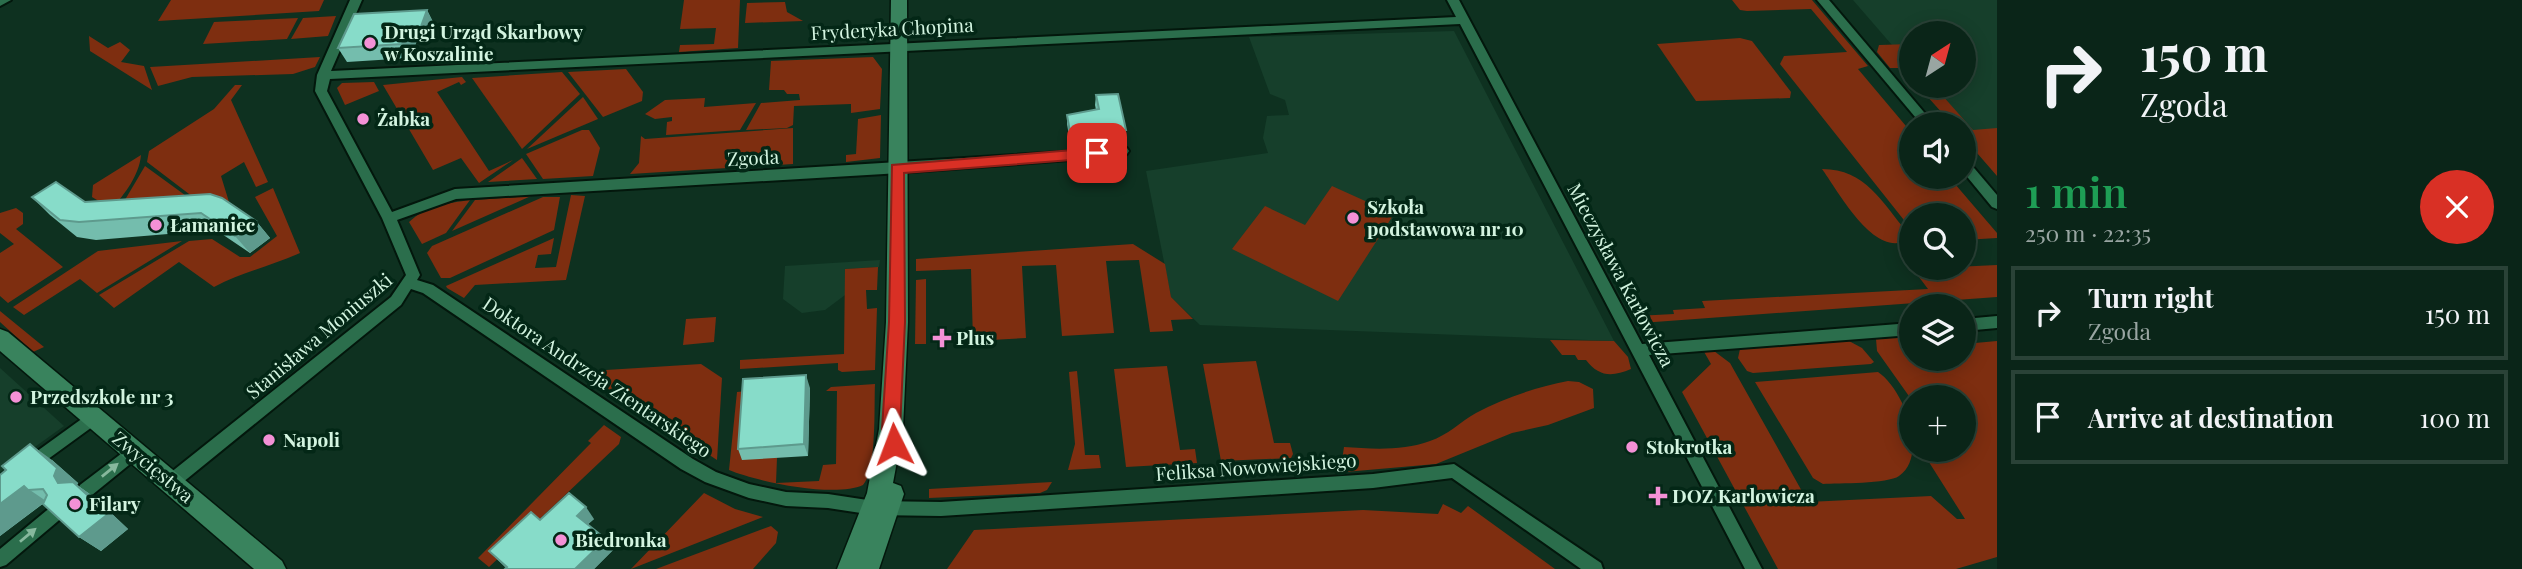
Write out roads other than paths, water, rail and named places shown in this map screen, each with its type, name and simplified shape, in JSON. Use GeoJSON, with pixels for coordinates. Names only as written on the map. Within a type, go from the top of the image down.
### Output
{"type":"FeatureCollection","features":[{"type":"Feature","properties":{"kind":"main road"},"geometry":{"type":"LineString","coordinates":[[866,569],[882,508],[891,429],[897,322],[899,0]]}},
{"type":"Feature","properties":{"kind":"main road","name":"Zwycięstwa"},"geometry":{"type":"LineString","coordinates":[[0,338],[274,569]]}},
{"type":"Feature","properties":{"kind":"main road"},"geometry":{"type":"LineString","coordinates":[[850,569],[882,508]]}},
{"type":"Feature","properties":{"kind":"street"},"geometry":{"type":"LineString","coordinates":[[0,2],[5,0]]}},
{"type":"Feature","properties":{"kind":"street"},"geometry":{"type":"LineString","coordinates":[[323,75],[356,0]]}},
{"type":"Feature","properties":{"kind":"street","name":"Mieczysława Karłowicza"},"geometry":{"type":"LineString","coordinates":[[1453,0],[1754,569]]}},
{"type":"Feature","properties":{"kind":"street"},"geometry":{"type":"LineString","coordinates":[[1823,0],[1918,112]]}},
{"type":"Feature","properties":{"kind":"street","name":"Fryderyka Chopina"},"geometry":{"type":"LineString","coordinates":[[323,75],[1463,20]]}},
{"type":"Feature","properties":{"kind":"street","name":"Stanisława Moniuszki"},"geometry":{"type":"LineString","coordinates":[[171,481],[396,301],[410,283],[412,266],[325,100],[321,91],[323,75]]}},
{"type":"Feature","properties":{"kind":"street","name":"Zgoda"},"geometry":{"type":"LineString","coordinates":[[389,218],[454,194],[897,169],[1124,151]]}},
{"type":"Feature","properties":{"kind":"street"},"geometry":{"type":"LineString","coordinates":[[1976,180],[1997,204]]}},
{"type":"Feature","properties":{"kind":"street","name":"Doktora Andrzeja Zientarskiego"},"geometry":{"type":"LineString","coordinates":[[410,283],[428,289],[601,408],[710,477],[749,491],[786,499],[882,508]]}},
{"type":"Feature","properties":{"kind":"street"},"geometry":{"type":"LineString","coordinates":[[1976,324],[1997,322]]}},
{"type":"Feature","properties":{"kind":"street"},"geometry":{"type":"LineString","coordinates":[[1639,350],[1899,331]]}},
{"type":"Feature","properties":{"kind":"street"},"geometry":{"type":"LineString","coordinates":[[0,487],[94,417]]}},
{"type":"Feature","properties":{"kind":"street"},"geometry":{"type":"LineString","coordinates":[[86,490],[134,451]]}},
{"type":"Feature","properties":{"kind":"street","name":"Feliksa Nowowiejskiego"},"geometry":{"type":"LineString","coordinates":[[882,508],[941,509],[1373,481],[1454,471],[1595,569]]}},
{"type":"Feature","properties":{"kind":"street"},"geometry":{"type":"LineString","coordinates":[[0,559],[58,512]]}},
{"type":"Feature","properties":{"kind":"place","name":"Drugi Urząd Skarbowy w Koszalinie"},"geometry":{"type":"Point","coordinates":[370,43]}},
{"type":"Feature","properties":{"kind":"place","name":"Żabka"},"geometry":{"type":"Point","coordinates":[363,119]}},
{"type":"Feature","properties":{"kind":"place","name":"Szkoła podstawowa nr 10"},"geometry":{"type":"Point","coordinates":[1353,218]}},
{"type":"Feature","properties":{"kind":"place","name":"Łamaniec"},"geometry":{"type":"Point","coordinates":[156,225]}},
{"type":"Feature","properties":{"kind":"place","name":"Plus"},"geometry":{"type":"Point","coordinates":[942,338]}},
{"type":"Feature","properties":{"kind":"place","name":"Przedszkole nr 3"},"geometry":{"type":"Point","coordinates":[16,397]}},
{"type":"Feature","properties":{"kind":"place","name":"Napoli"},"geometry":{"type":"Point","coordinates":[269,440]}},
{"type":"Feature","properties":{"kind":"place","name":"Stokrotka"},"geometry":{"type":"Point","coordinates":[1632,447]}},
{"type":"Feature","properties":{"kind":"place","name":"DOZ Karlowicza"},"geometry":{"type":"Point","coordinates":[1658,496]}},
{"type":"Feature","properties":{"kind":"place","name":"Filary"},"geometry":{"type":"Point","coordinates":[75,504]}},
{"type":"Feature","properties":{"kind":"place","name":"Biedronka"},"geometry":{"type":"Point","coordinates":[561,540]}}]}
